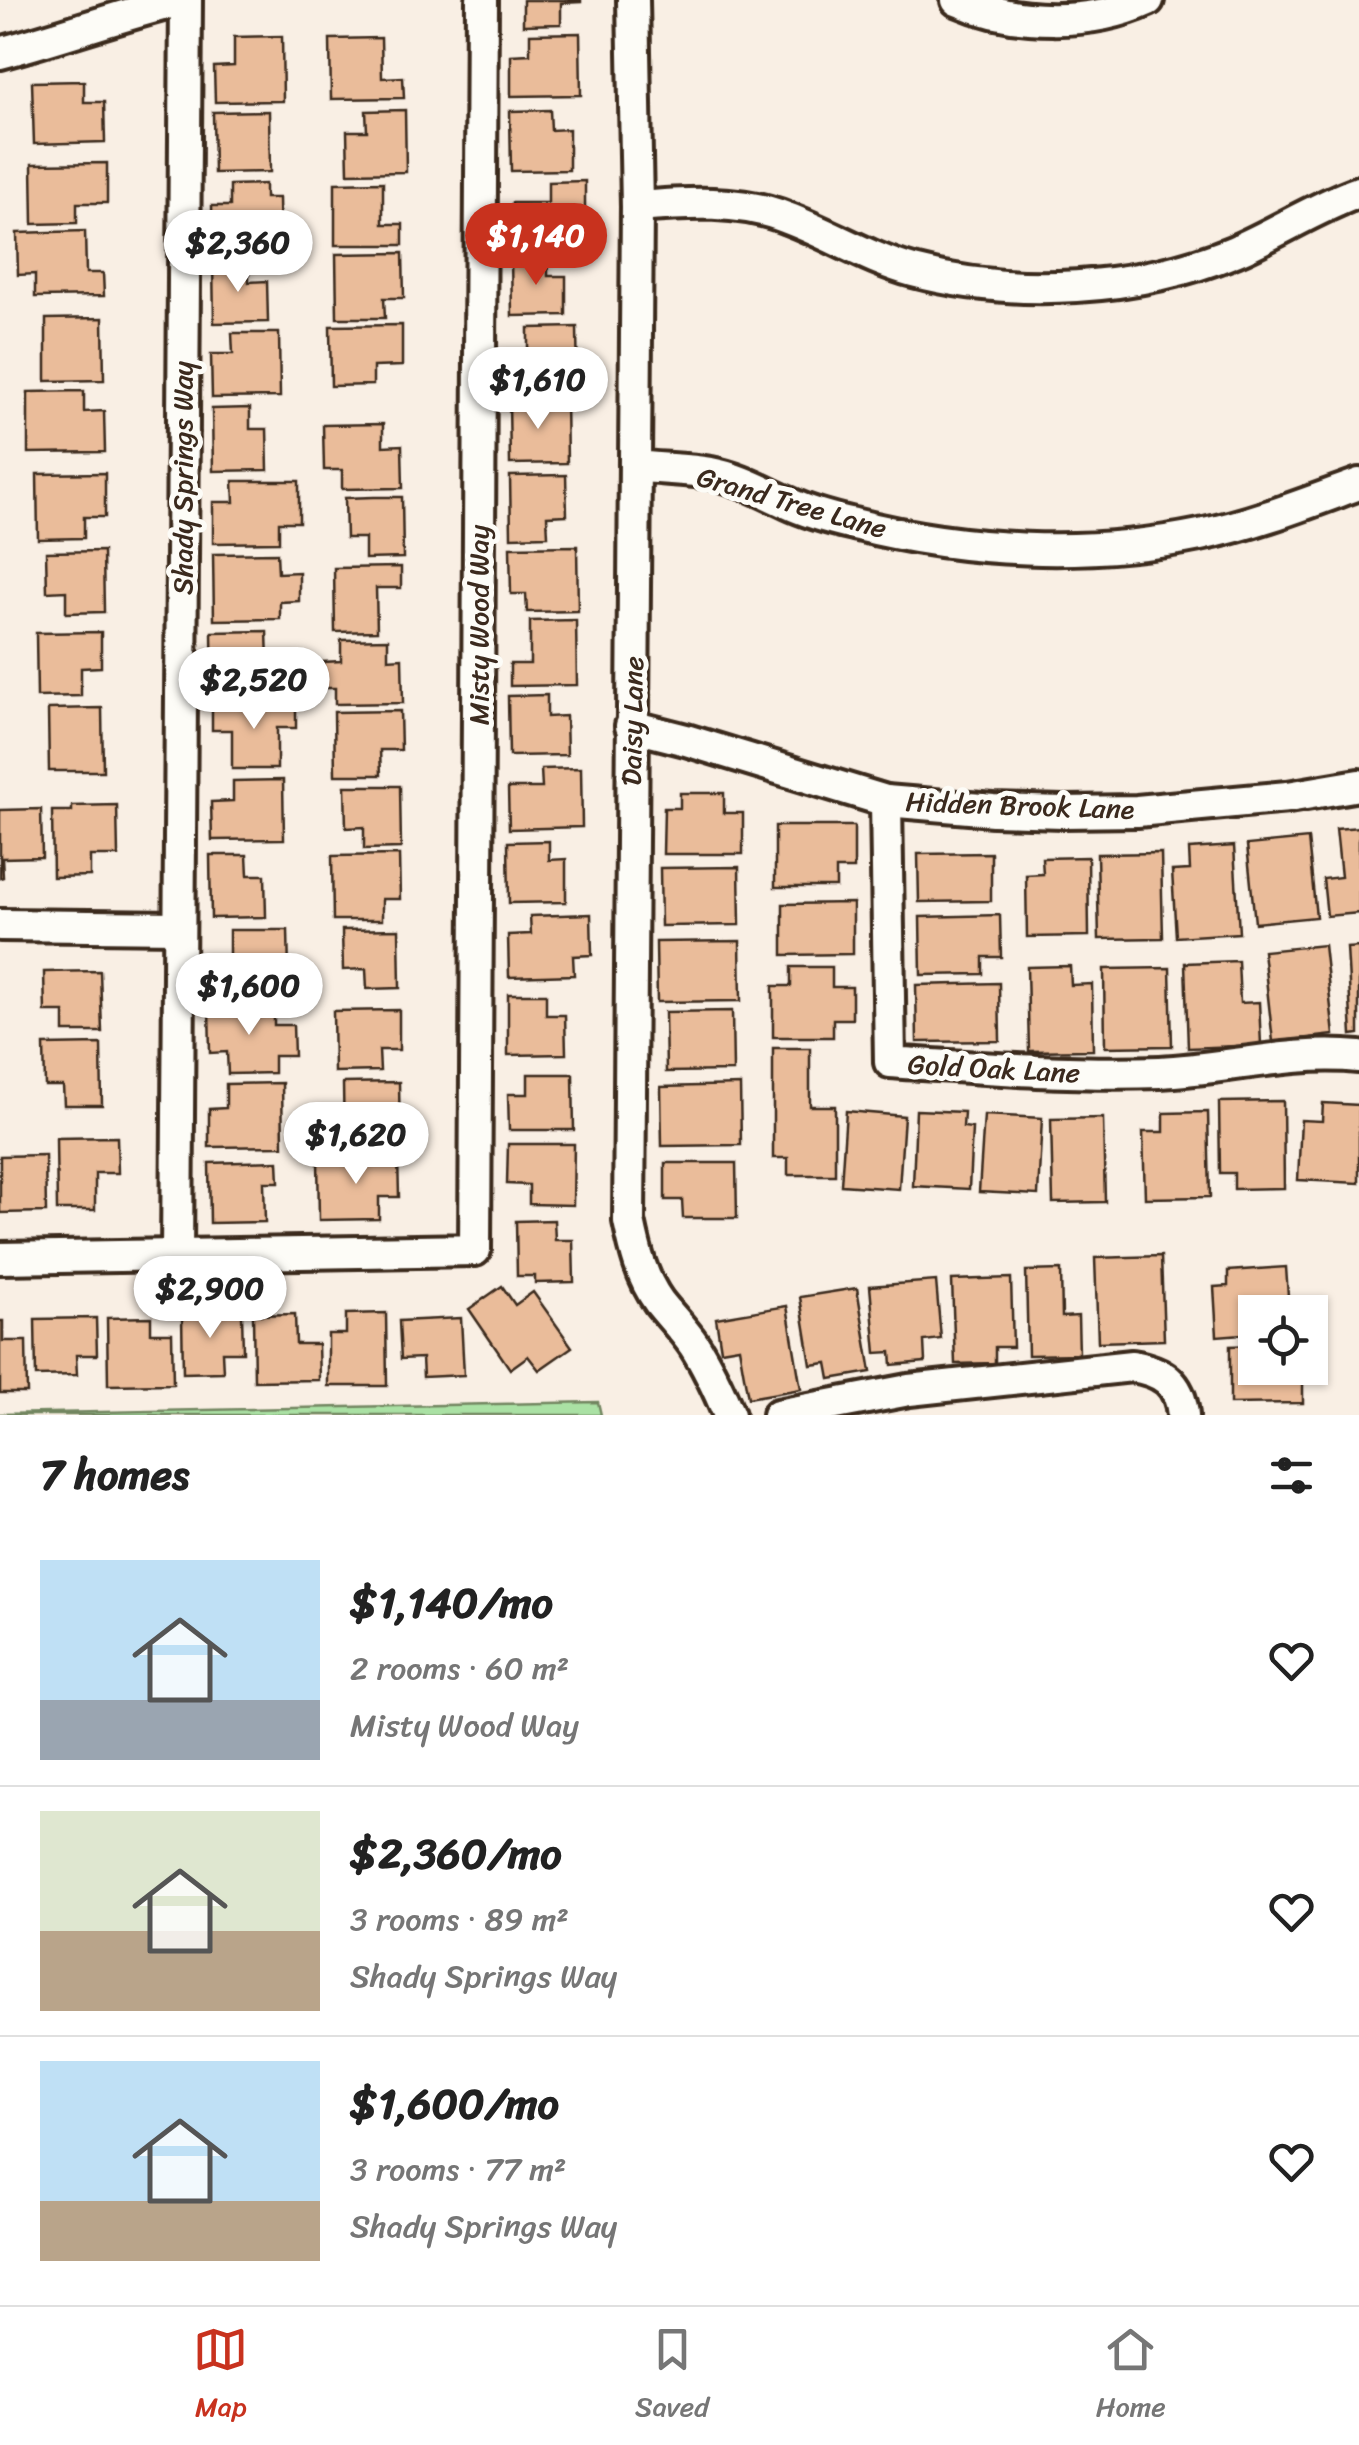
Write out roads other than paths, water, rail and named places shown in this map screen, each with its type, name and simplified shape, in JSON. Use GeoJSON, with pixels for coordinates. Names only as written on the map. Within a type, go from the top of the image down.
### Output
{"type":"FeatureCollection","features":[{"type":"Feature","properties":{"kind":"street"},"geometry":{"type":"LineString","coordinates":[[0,53],[184,0]]}},
{"type":"Feature","properties":{"kind":"street","name":"Shady Springs Way"},"geometry":{"type":"LineString","coordinates":[[176,1256],[184,0]]}},
{"type":"Feature","properties":{"kind":"street","name":"Misty Wood Way"},"geometry":{"type":"LineString","coordinates":[[176,1256],[475,1250],[482,0]]}},
{"type":"Feature","properties":{"kind":"street","name":"Daisy Lane"},"geometry":{"type":"LineString","coordinates":[[633,0],[636,206],[629,1221],[636,1256],[648,1284],[692,1343],[729,1415]]}},
{"type":"Feature","properties":{"kind":"street"},"geometry":{"type":"LineString","coordinates":[[957,0],[1001,14],[1084,18],[1110,14],[1148,0]]}},
{"type":"Feature","properties":{"kind":"street"},"geometry":{"type":"LineString","coordinates":[[636,206],[740,206],[784,216],[914,271],[959,280],[1055,286],[1092,285],[1175,271],[1232,252],[1359,192]]}},
{"type":"Feature","properties":{"kind":"street","name":"Grand Tree Lane"},"geometry":{"type":"LineString","coordinates":[[635,466],[713,473],[822,516],[941,542],[1049,549],[1146,544],[1202,534],[1275,514],[1359,484]]}},
{"type":"Feature","properties":{"kind":"street","name":"Hidden Brook Lane"},"geometry":{"type":"LineString","coordinates":[[631,726],[886,801],[994,810],[1136,811],[1288,797],[1359,785]]}},
{"type":"Feature","properties":{"kind":"street","name":"Gold Oak Lane"},"geometry":{"type":"LineString","coordinates":[[886,801],[890,1062],[1090,1074],[1164,1072],[1311,1056],[1359,1057]]}},
{"type":"Feature","properties":{"kind":"street"},"geometry":{"type":"LineString","coordinates":[[0,925],[179,927]]}},
{"type":"Feature","properties":{"kind":"street"},"geometry":{"type":"LineString","coordinates":[[0,1258],[176,1256]]}},
{"type":"Feature","properties":{"kind":"street"},"geometry":{"type":"LineString","coordinates":[[778,1415],[909,1390],[1132,1366],[1152,1369],[1174,1386],[1182,1400],[1183,1415]]}}]}
